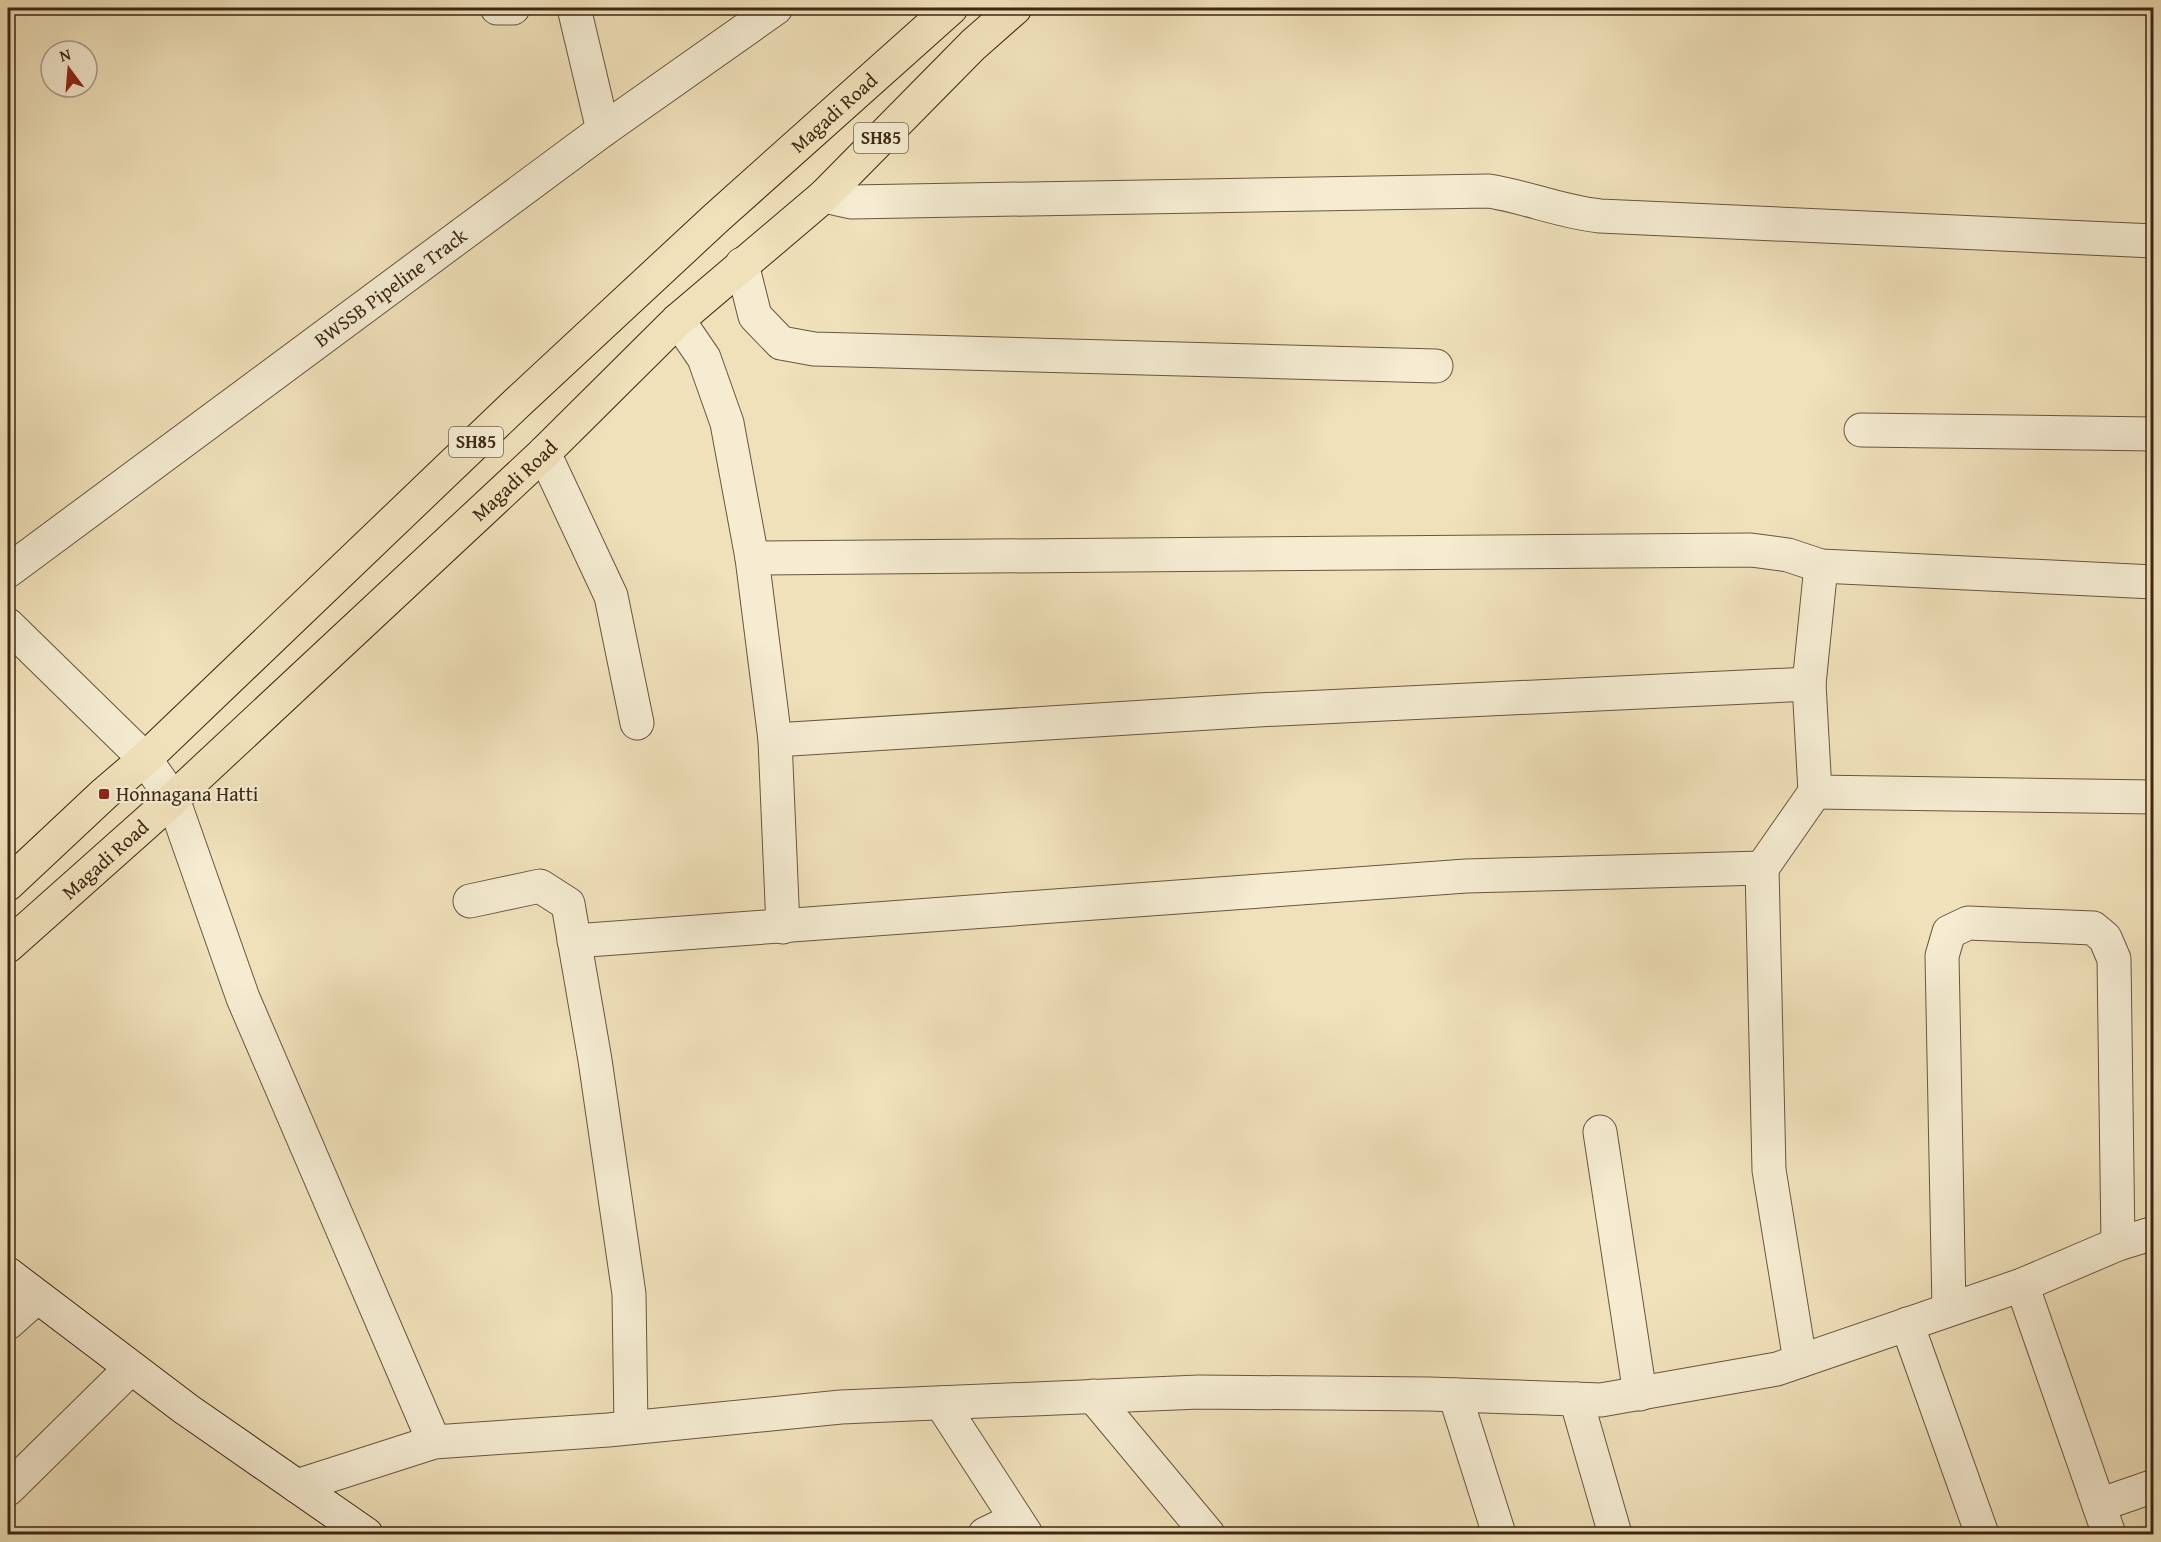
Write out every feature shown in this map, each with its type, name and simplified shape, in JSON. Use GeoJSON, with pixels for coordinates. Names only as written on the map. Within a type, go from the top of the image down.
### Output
{"type":"FeatureCollection","features":[{"type":"Feature","properties":{"kind":"main road","name":"Magadi Road"},"geometry":{"type":"LineString","coordinates":[[8,946],[173,799],[544,453],[678,320],[824,196],[973,45],[1015,8]]}},
{"type":"Feature","properties":{"kind":"main road","name":"Magadi Road"},"geometry":{"type":"LineString","coordinates":[[8,884],[145,759],[546,375],[945,10]]}},
{"type":"Feature","properties":{"kind":"street"},"geometry":{"type":"LineString","coordinates":[[497,8],[513,8]]}},
{"type":"Feature","properties":{"kind":"street"},"geometry":{"type":"LineString","coordinates":[[574,8],[603,130]]}},
{"type":"Feature","properties":{"kind":"street","name":"BWSSB Pipeline Track"},"geometry":{"type":"LineString","coordinates":[[8,571],[603,130],[776,8]]}},
{"type":"Feature","properties":{"kind":"street"},"geometry":{"type":"LineString","coordinates":[[824,196],[851,202],[1489,190],[1574,214],[1600,216],[2154,241]]}},
{"type":"Feature","properties":{"kind":"street"},"geometry":{"type":"LineString","coordinates":[[742,264],[756,316],[781,343],[814,349],[1436,366]]}},
{"type":"Feature","properties":{"kind":"street"},"geometry":{"type":"LineString","coordinates":[[678,320],[704,358],[727,423],[752,558],[775,740],[783,927]]}},
{"type":"Feature","properties":{"kind":"street"},"geometry":{"type":"LineString","coordinates":[[1861,430],[2154,434]]}},
{"type":"Feature","properties":{"kind":"street"},"geometry":{"type":"LineString","coordinates":[[544,453],[611,596],[636,723]]}},
{"type":"Feature","properties":{"kind":"street"},"geometry":{"type":"LineString","coordinates":[[752,558],[1752,550],[1788,555],[1821,566],[2154,582]]}},
{"type":"Feature","properties":{"kind":"street"},"geometry":{"type":"LineString","coordinates":[[1800,1361],[1769,1170],[1762,868],[1815,792],[1809,684],[1821,566]]}},
{"type":"Feature","properties":{"kind":"street"},"geometry":{"type":"LineString","coordinates":[[8,625],[145,759],[173,799],[243,998],[434,1442]]}},
{"type":"Feature","properties":{"kind":"street"},"geometry":{"type":"LineString","coordinates":[[775,740],[1258,710],[1809,684]]}},
{"type":"Feature","properties":{"kind":"street"},"geometry":{"type":"LineString","coordinates":[[1815,792],[2154,797]]}},
{"type":"Feature","properties":{"kind":"street"},"geometry":{"type":"LineString","coordinates":[[574,941],[1466,876],[1762,868]]}},
{"type":"Feature","properties":{"kind":"street"},"geometry":{"type":"LineString","coordinates":[[470,901],[540,885],[568,904],[595,1060],[629,1294],[631,1427]]}},
{"type":"Feature","properties":{"kind":"street"},"geometry":{"type":"LineString","coordinates":[[1949,1309],[1942,956],[1949,932],[1968,923],[2093,928],[2105,938],[2114,959],[2118,1244]]}},
{"type":"Feature","properties":{"kind":"street"},"geometry":{"type":"LineString","coordinates":[[1600,1132],[1640,1394]]}},
{"type":"Feature","properties":{"kind":"street"},"geometry":{"type":"LineString","coordinates":[[297,1486],[434,1442],[631,1427],[841,1407],[1199,1392],[1455,1395],[1601,1400],[1777,1369],[2022,1285],[2118,1244],[2154,1233]]}},
{"type":"Feature","properties":{"kind":"street"},"geometry":{"type":"LineString","coordinates":[[8,1274],[131,1368],[366,1534]]}},
{"type":"Feature","properties":{"kind":"street"},"geometry":{"type":"LineString","coordinates":[[2022,1285],[2104,1520],[2154,1486]]}},
{"type":"Feature","properties":{"kind":"street"},"geometry":{"type":"LineString","coordinates":[[8,1323],[37,1298]]}},
{"type":"Feature","properties":{"kind":"street"},"geometry":{"type":"LineString","coordinates":[[1906,1324],[1982,1534]]}},
{"type":"Feature","properties":{"kind":"street"},"geometry":{"type":"LineString","coordinates":[[8,1489],[131,1368]]}},
{"type":"Feature","properties":{"kind":"street"},"geometry":{"type":"LineString","coordinates":[[1455,1395],[1499,1534]]}},
{"type":"Feature","properties":{"kind":"street"},"geometry":{"type":"LineString","coordinates":[[1094,1396],[1208,1534]]}},
{"type":"Feature","properties":{"kind":"street"},"geometry":{"type":"LineString","coordinates":[[1576,1399],[1616,1534]]}},
{"type":"Feature","properties":{"kind":"street"},"geometry":{"type":"LineString","coordinates":[[941,1403],[1021,1527],[985,1534]]}},
{"type":"Feature","properties":{"kind":"place","name":"Honnagana Hatti"},"geometry":{"type":"Point","coordinates":[104,794]}}]}
